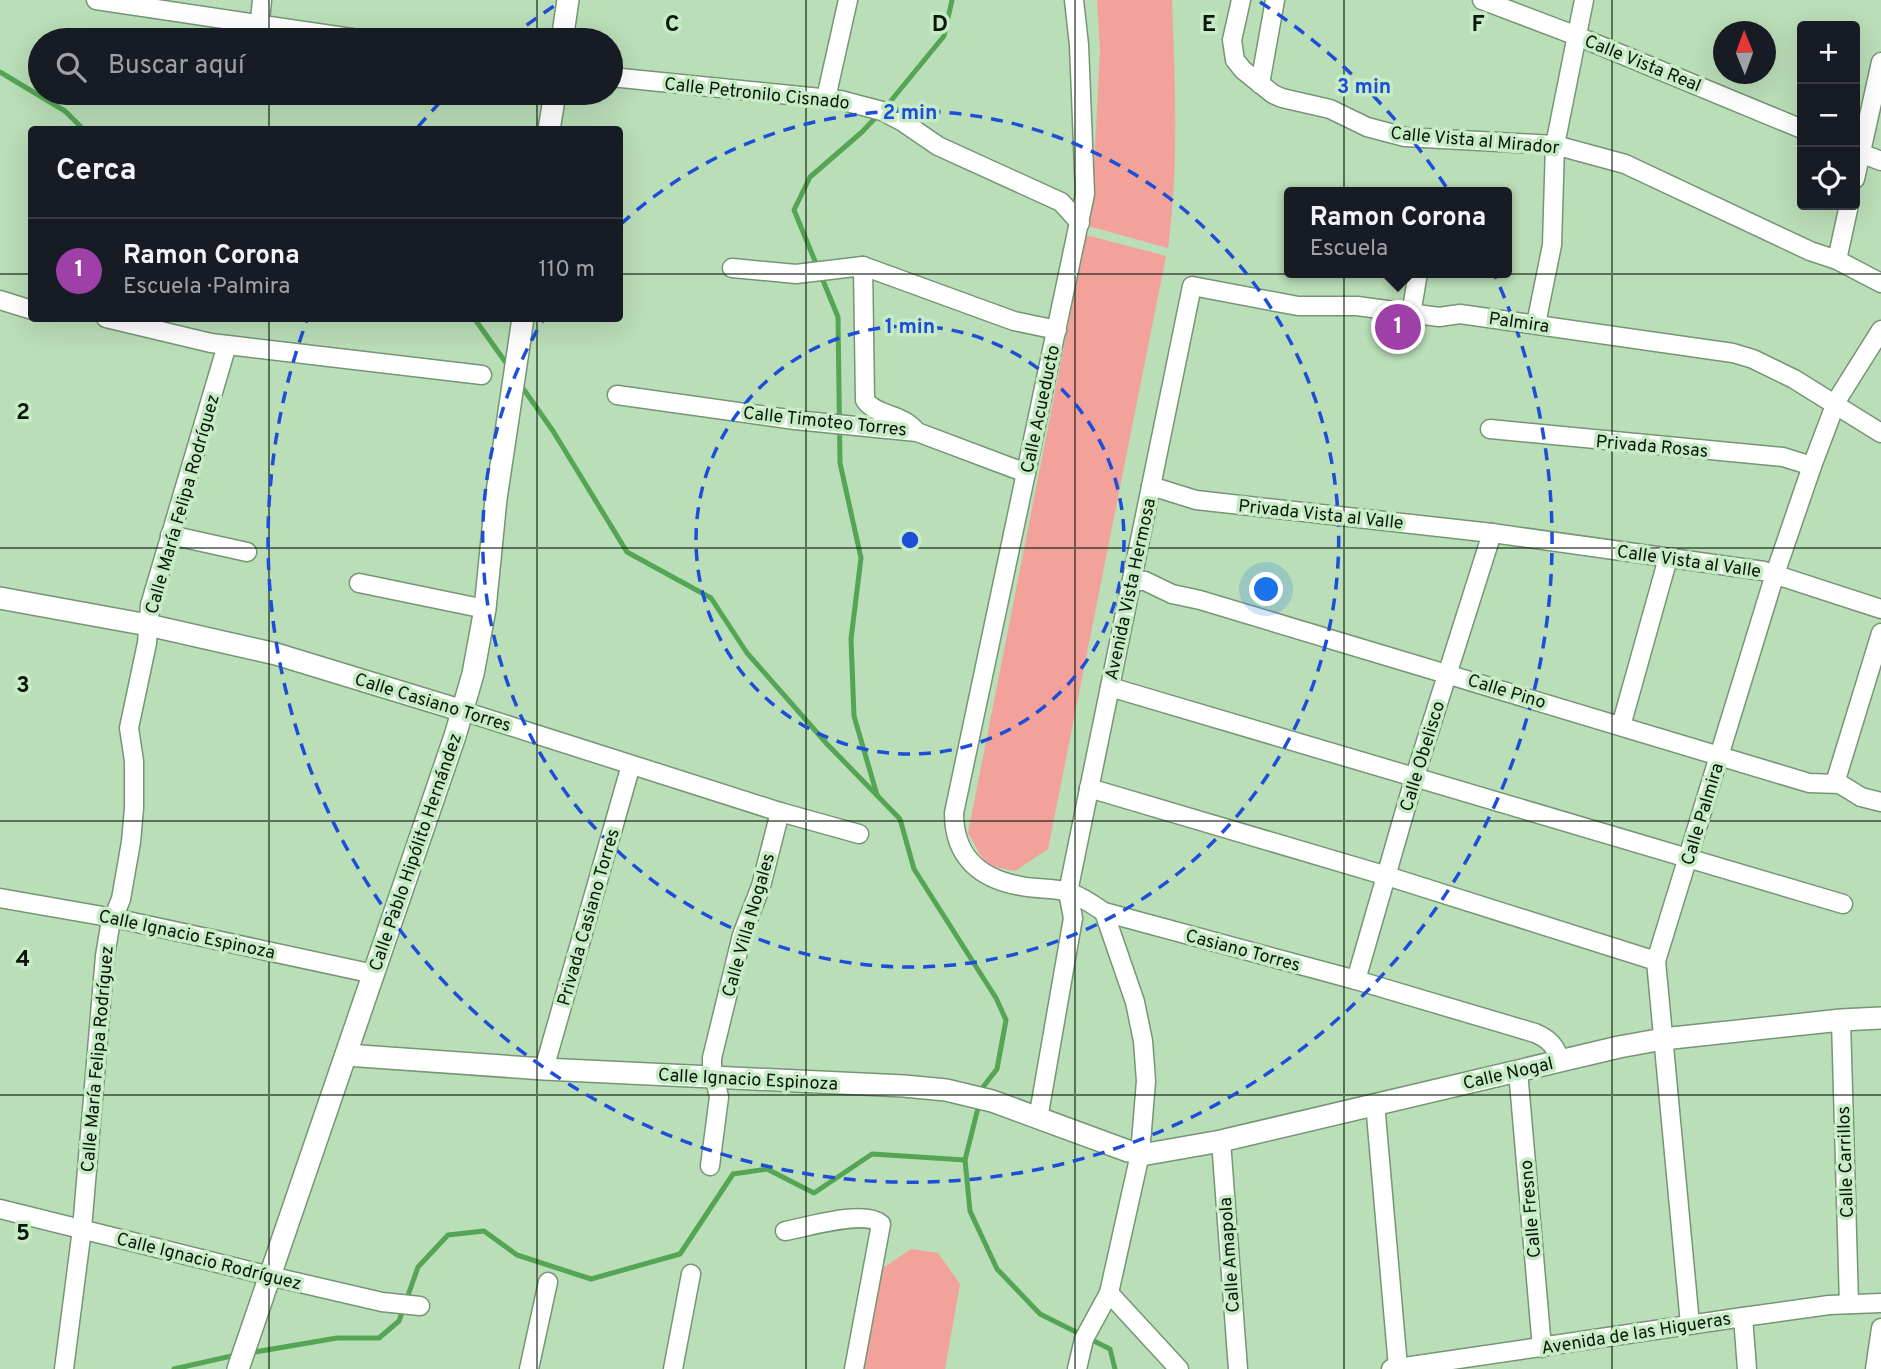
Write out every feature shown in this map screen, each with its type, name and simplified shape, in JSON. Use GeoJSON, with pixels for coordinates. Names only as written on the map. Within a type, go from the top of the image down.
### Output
{"type":"FeatureCollection","features":[{"type":"Feature","properties":{"kind":"street"},"geometry":{"type":"LineString","coordinates":[[96,0],[239,28]]}},
{"type":"Feature","properties":{"kind":"street"},"geometry":{"type":"LineString","coordinates":[[259,28],[262,0]]}},
{"type":"Feature","properties":{"kind":"street"},"geometry":{"type":"LineString","coordinates":[[564,28],[568,0]]}},
{"type":"Feature","properties":{"kind":"street"},"geometry":{"type":"LineString","coordinates":[[826,98],[848,0]]}},
{"type":"Feature","properties":{"kind":"street","name":"Calle Acueducto"},"geometry":{"type":"LineString","coordinates":[[954,813],[1085,194],[1079,45],[1074,0]]}},
{"type":"Feature","properties":{"kind":"street","name":"Calle Vista al Mirador"},"geometry":{"type":"LineString","coordinates":[[1241,0],[1232,40],[1235,60],[1260,84],[1282,98],[1330,109],[1367,127],[1397,135],[1555,145],[1637,169],[1810,251],[1837,260],[1881,283]]}},
{"type":"Feature","properties":{"kind":"street"},"geometry":{"type":"LineString","coordinates":[[1260,84],[1275,0]]}},
{"type":"Feature","properties":{"kind":"street","name":"Calle Vista Real"},"geometry":{"type":"LineString","coordinates":[[1482,0],[1577,36],[1797,127]]}},
{"type":"Feature","properties":{"kind":"street"},"geometry":{"type":"LineString","coordinates":[[1536,324],[1552,245],[1555,145],[1584,0]]}},
{"type":"Feature","properties":{"kind":"street"},"geometry":{"type":"LineString","coordinates":[[1859,147],[1881,62]]}},
{"type":"Feature","properties":{"kind":"street","name":"Calle Petronilo Cisnado"},"geometry":{"type":"LineString","coordinates":[[623,78],[826,98],[864,106],[893,116],[938,146],[1061,202],[1080,223]]}},
{"type":"Feature","properties":{"kind":"street"},"geometry":{"type":"LineString","coordinates":[[551,126],[553,105]]}},
{"type":"Feature","properties":{"kind":"street"},"geometry":{"type":"LineString","coordinates":[[1860,153],[1881,161]]}},
{"type":"Feature","properties":{"kind":"street"},"geometry":{"type":"LineString","coordinates":[[1837,260],[1848,210]]}},
{"type":"Feature","properties":{"kind":"street"},"geometry":{"type":"LineString","coordinates":[[732,268],[796,274],[863,266],[1014,321],[1057,330]]}},
{"type":"Feature","properties":{"kind":"street"},"geometry":{"type":"LineString","coordinates":[[863,266],[865,400],[870,407],[907,421],[909,431]]}},
{"type":"Feature","properties":{"kind":"street"},"geometry":{"type":"LineString","coordinates":[[1411,314],[1417,278]]}},
{"type":"Feature","properties":{"kind":"street","name":"Palmira"},"geometry":{"type":"LineString","coordinates":[[1192,286],[1298,306],[1357,306],[1439,317],[1460,314],[1733,353],[1776,370],[1835,405]]}},
{"type":"Feature","properties":{"kind":"street","name":"Avenida Vista Hermosa"},"geometry":{"type":"LineString","coordinates":[[1038,1119],[1073,918],[1068,892],[1192,286]]}},
{"type":"Feature","properties":{"kind":"street"},"geometry":{"type":"LineString","coordinates":[[0,300],[28,309]]}},
{"type":"Feature","properties":{"kind":"street"},"geometry":{"type":"LineString","coordinates":[[124,322],[227,345],[482,375]]}},
{"type":"Feature","properties":{"kind":"street","name":"Calle Pablo Hipólito Hernández"},"geometry":{"type":"LineString","coordinates":[[238,1369],[463,711],[485,610],[496,499],[522,322]]}},
{"type":"Feature","properties":{"kind":"street","name":"Calle Palmira"},"geometry":{"type":"LineString","coordinates":[[1690,1324],[1656,961],[1775,574],[1812,466],[1835,405],[1881,330]]}},
{"type":"Feature","properties":{"kind":"street","name":"Calle María Felipa Rodríguez"},"geometry":{"type":"LineString","coordinates":[[64,1369],[82,1229],[107,938],[121,900],[134,821],[134,761],[129,728],[147,643],[150,605],[227,345]]}},
{"type":"Feature","properties":{"kind":"street","name":"Calle Timoteo Torres"},"geometry":{"type":"LineString","coordinates":[[617,395],[795,420],[909,431],[1026,473]]}},
{"type":"Feature","properties":{"kind":"street"},"geometry":{"type":"LineString","coordinates":[[1835,405],[1881,433]]}},
{"type":"Feature","properties":{"kind":"street","name":"Privada Rosas"},"geometry":{"type":"LineString","coordinates":[[1490,429],[1783,457],[1812,466]]}},
{"type":"Feature","properties":{"kind":"street","name":"Privada Vista al Valle"},"geometry":{"type":"LineString","coordinates":[[1151,486],[1196,500],[1492,533]]}},
{"type":"Feature","properties":{"kind":"street","name":"Calle Vista al Valle"},"geometry":{"type":"LineString","coordinates":[[1492,533],[1775,574],[1881,609]]}},
{"type":"Feature","properties":{"kind":"street","name":"Calle Obelisco"},"geometry":{"type":"LineString","coordinates":[[1356,980],[1415,776],[1492,533]]}},
{"type":"Feature","properties":{"kind":"street"},"geometry":{"type":"LineString","coordinates":[[170,535],[247,552]]}},
{"type":"Feature","properties":{"kind":"street"},"geometry":{"type":"LineString","coordinates":[[1622,726],[1668,558]]}},
{"type":"Feature","properties":{"kind":"street","name":"Calle Pino"},"geometry":{"type":"LineString","coordinates":[[1132,581],[1145,581],[1172,594],[1448,673],[1809,783],[1835,783],[1861,797],[1881,802]]}},
{"type":"Feature","properties":{"kind":"street"},"geometry":{"type":"LineString","coordinates":[[359,583],[485,610]]}},
{"type":"Feature","properties":{"kind":"street","name":"Calle Casiano Torres"},"geometry":{"type":"LineString","coordinates":[[0,598],[148,625],[276,654],[780,812],[859,834]]}},
{"type":"Feature","properties":{"kind":"street"},"geometry":{"type":"LineString","coordinates":[[1835,783],[1881,633]]}},
{"type":"Feature","properties":{"kind":"street"},"geometry":{"type":"LineString","coordinates":[[1110,687],[1843,904]]}},
{"type":"Feature","properties":{"kind":"street","name":"Privada Casiano Torres"},"geometry":{"type":"LineString","coordinates":[[544,1069],[631,765]]}},
{"type":"Feature","properties":{"kind":"street"},"geometry":{"type":"LineString","coordinates":[[1089,788],[1387,876],[1656,961]]}},
{"type":"Feature","properties":{"kind":"street","name":"Calle Villa Nogales"},"geometry":{"type":"LineString","coordinates":[[710,1166],[719,1097],[712,1058],[746,922],[761,886],[780,812]]}},
{"type":"Feature","properties":{"kind":"street","name":"Casiano Torres"},"geometry":{"type":"LineString","coordinates":[[954,813],[957,839],[968,859],[980,872],[1008,884],[1068,892],[1104,912],[1535,1032],[1550,1041],[1560,1061]]}},
{"type":"Feature","properties":{"kind":"street","name":"Calle Ignacio Espinoza"},"geometry":{"type":"LineString","coordinates":[[0,898],[114,918],[374,974]]}},
{"type":"Feature","properties":{"kind":"street"},"geometry":{"type":"LineString","coordinates":[[1077,1369],[1085,1335],[1109,1293],[1140,1154],[1146,1080],[1143,1041],[1135,1002],[1104,912]]}},
{"type":"Feature","properties":{"kind":"street","name":"Calle Nogal"},"geometry":{"type":"LineString","coordinates":[[1140,1154],[1221,1140],[1619,1046],[1663,1039],[1881,1018]]}},
{"type":"Feature","properties":{"kind":"street","name":"Calle Carrillos"},"geometry":{"type":"LineString","coordinates":[[1841,1020],[1849,1304]]}},
{"type":"Feature","properties":{"kind":"street","name":"Calle Ignacio Espinoza"},"geometry":{"type":"LineString","coordinates":[[346,1055],[544,1069],[904,1086],[992,1101],[1140,1154]]}},
{"type":"Feature","properties":{"kind":"street","name":"Calle Fresno"},"geometry":{"type":"LineString","coordinates":[[1518,1071],[1542,1348]]}},
{"type":"Feature","properties":{"kind":"street"},"geometry":{"type":"LineString","coordinates":[[1375,1104],[1395,1368]]}},
{"type":"Feature","properties":{"kind":"street","name":"Calle Amapola"},"geometry":{"type":"LineString","coordinates":[[1221,1140],[1238,1369]]}},
{"type":"Feature","properties":{"kind":"street","name":"Calle Ignacio Rodríguez"},"geometry":{"type":"LineString","coordinates":[[0,1209],[270,1276],[393,1303],[419,1306]]}},
{"type":"Feature","properties":{"kind":"street"},"geometry":{"type":"LineString","coordinates":[[785,1231],[862,1217],[876,1219],[881,1224],[854,1369]]}},
{"type":"Feature","properties":{"kind":"street"},"geometry":{"type":"LineString","coordinates":[[673,1369],[691,1274]]}},
{"type":"Feature","properties":{"kind":"street"},"geometry":{"type":"LineString","coordinates":[[529,1369],[548,1282]]}},
{"type":"Feature","properties":{"kind":"street"},"geometry":{"type":"LineString","coordinates":[[1109,1293],[1179,1369]]}},
{"type":"Feature","properties":{"kind":"street","name":"Avenida de las Higueras"},"geometry":{"type":"LineString","coordinates":[[1395,1368],[1464,1364],[1542,1348],[1690,1324],[1849,1304],[1881,1303]]}},
{"type":"Feature","properties":{"kind":"street"},"geometry":{"type":"LineString","coordinates":[[1744,1317],[1746,1369]]}},
{"type":"Feature","properties":{"kind":"street"},"geometry":{"type":"LineString","coordinates":[[1875,1369],[1881,1328]]}},
{"type":"Feature","properties":{"kind":"shaded area"},"geometry":{"type":"Polygon","coordinates":[[[1097,0],[1172,0],[1175,155],[1168,248],[1088,226],[1092,205],[1100,50],[1097,0]]]}},
{"type":"Feature","properties":{"kind":"shaded area"},"geometry":{"type":"Polygon","coordinates":[[[1086,235],[1166,256],[1048,849],[1015,871],[986,865],[968,833],[1086,235]]]}},
{"type":"Feature","properties":{"kind":"shaded area"},"geometry":{"type":"Polygon","coordinates":[[[911,1249],[938,1253],[960,1284],[945,1369],[862,1369],[880,1270],[911,1249]]]}},
{"type":"Feature","properties":{"kind":"waterway"},"geometry":{"type":"LineString","coordinates":[[885,108],[944,36],[952,0]]}},
{"type":"Feature","properties":{"kind":"waterway"},"geometry":{"type":"LineString","coordinates":[[0,72],[28,89]]}},
{"type":"Feature","properties":{"kind":"waterway"},"geometry":{"type":"LineString","coordinates":[[55,105],[80,126]]}},
{"type":"Feature","properties":{"kind":"waterway"},"geometry":{"type":"LineString","coordinates":[[877,795],[854,716],[851,639],[861,558],[840,463],[838,317],[794,210],[810,177],[878,115]]}},
{"type":"Feature","properties":{"kind":"waterway"},"geometry":{"type":"LineString","coordinates":[[477,322],[509,367]]}},
{"type":"Feature","properties":{"kind":"waterway"},"geometry":{"type":"LineString","coordinates":[[520,384],[553,431],[627,552],[711,598],[747,653],[827,744],[900,819],[914,869],[996,998],[1006,1020],[997,1069],[983,1087],[981,1095]]}},
{"type":"Feature","properties":{"kind":"waterway"},"geometry":{"type":"LineString","coordinates":[[979,1104],[965,1160],[970,1211],[997,1269],[1040,1314],[1110,1349],[1115,1369]]}},
{"type":"Feature","properties":{"kind":"waterway"},"geometry":{"type":"LineString","coordinates":[[249,1353],[337,1338],[379,1338],[399,1321],[418,1267],[448,1235],[484,1231],[517,1255],[591,1279],[680,1254],[733,1174],[767,1169],[814,1193],[872,1154],[965,1160]]}},
{"type":"Feature","properties":{"kind":"waterway"},"geometry":{"type":"LineString","coordinates":[[174,1369],[236,1355]]}},
{"type":"Feature","properties":{"kind":"place","name":"Ramon Corona"},"geometry":{"type":"Point","coordinates":[1398,327]}}]}
